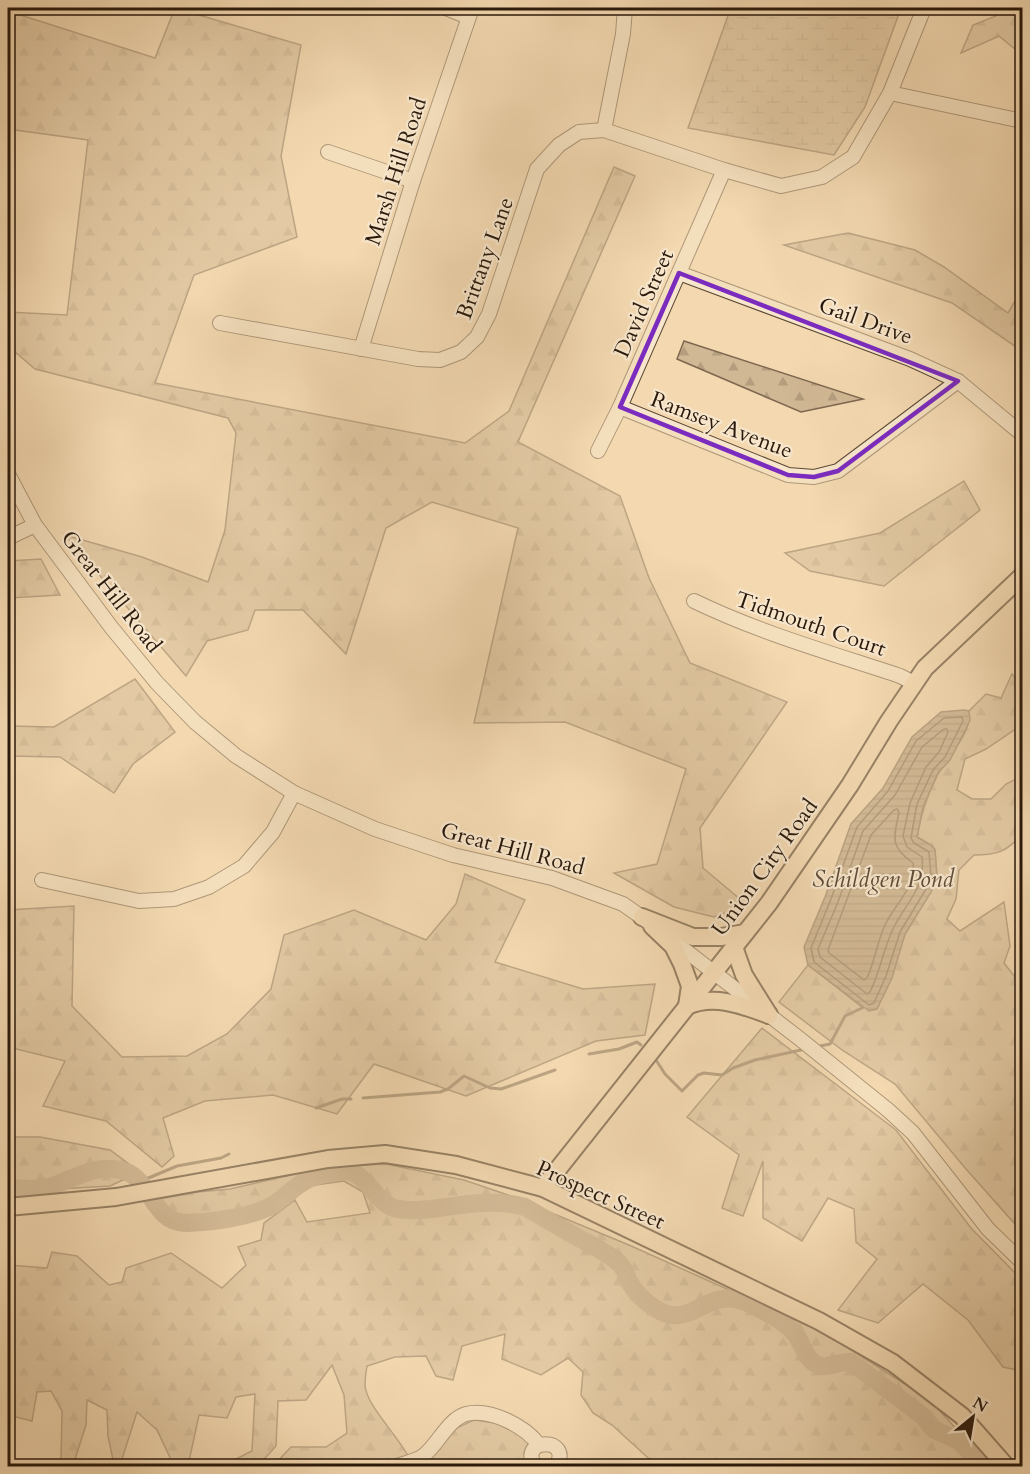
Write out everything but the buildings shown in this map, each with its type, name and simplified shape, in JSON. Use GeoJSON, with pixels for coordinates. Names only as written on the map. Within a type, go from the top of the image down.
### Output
{"type":"FeatureCollection","features":[{"type":"Feature","properties":{"kind":"main road","name":"Union City Road"},"geometry":{"type":"LineString","coordinates":[[543,1188],[745,933],[801,858],[925,668],[1023,576]]}},
{"type":"Feature","properties":{"kind":"main road"},"geometry":{"type":"LineString","coordinates":[[642,917],[693,937],[721,937],[745,933]]}},
{"type":"Feature","properties":{"kind":"main road"},"geometry":{"type":"LineString","coordinates":[[642,917],[673,946],[690,986],[687,1006]]}},
{"type":"Feature","properties":{"kind":"main road"},"geometry":{"type":"LineString","coordinates":[[734,947],[744,975],[769,1015]]}},
{"type":"Feature","properties":{"kind":"main road"},"geometry":{"type":"LineString","coordinates":[[687,1006],[698,1001],[713,1000],[740,1005],[769,1015]]}},
{"type":"Feature","properties":{"kind":"main road","name":"Prospect Street"},"geometry":{"type":"LineString","coordinates":[[8,1207],[148,1192],[328,1159],[386,1154],[456,1165],[543,1188],[819,1321],[893,1363],[962,1416],[1006,1467]]}},
{"type":"Feature","properties":{"kind":"street"},"geometry":{"type":"LineString","coordinates":[[446,8],[470,12]]}},
{"type":"Feature","properties":{"kind":"street"},"geometry":{"type":"LineString","coordinates":[[604,130],[623,34],[625,8]]}},
{"type":"Feature","properties":{"kind":"street","name":"Brittany Lane"},"geometry":{"type":"LineString","coordinates":[[220,322],[418,359],[440,360],[461,352],[477,337],[489,314],[537,169],[560,145],[579,132],[604,130],[724,170],[781,186],[822,177],[853,157],[890,93],[924,8]]}},
{"type":"Feature","properties":{"kind":"street","name":"Marsh Hill Road"},"geometry":{"type":"LineString","coordinates":[[361,349],[413,181],[470,12]]}},
{"type":"Feature","properties":{"kind":"street"},"geometry":{"type":"LineString","coordinates":[[890,93],[1023,121]]}},
{"type":"Feature","properties":{"kind":"street"},"geometry":{"type":"LineString","coordinates":[[328,152],[413,181]]}},
{"type":"Feature","properties":{"kind":"street","name":"David Street"},"geometry":{"type":"LineString","coordinates":[[598,451],[620,407],[724,170]]}},
{"type":"Feature","properties":{"kind":"street","name":"Gail Drive"},"geometry":{"type":"LineString","coordinates":[[679,273],[910,358],[958,381],[1023,434]]}},
{"type":"Feature","properties":{"kind":"street","name":"Ramsey Avenue"},"geometry":{"type":"LineString","coordinates":[[620,407],[788,475],[814,477],[838,471],[958,381]]}},
{"type":"Feature","properties":{"kind":"street","name":"Great Hill Road"},"geometry":{"type":"LineString","coordinates":[[8,474],[35,525],[111,627],[177,704],[236,756],[294,793],[375,829],[453,855],[552,878],[623,904],[715,971],[888,1110],[913,1133],[988,1229],[1023,1262]]}},
{"type":"Feature","properties":{"kind":"street"},"geometry":{"type":"LineString","coordinates":[[8,538],[35,525]]}},
{"type":"Feature","properties":{"kind":"street","name":"Tidmouth Court"},"geometry":{"type":"LineString","coordinates":[[694,601],[721,614],[900,676],[914,683]]}},
{"type":"Feature","properties":{"kind":"street"},"geometry":{"type":"LineString","coordinates":[[42,880],[139,901],[174,899],[209,887],[244,866],[273,832],[294,793]]}},
{"type":"Feature","properties":{"kind":"street"},"geometry":{"type":"LineString","coordinates":[[397,1467],[424,1455],[447,1428],[465,1414],[486,1414],[510,1421],[532,1436],[539,1445]]}},
{"type":"Feature","properties":{"kind":"street"},"geometry":{"type":"LineString","coordinates":[[535,1467],[532,1456],[535,1448],[548,1444],[556,1448],[560,1456],[556,1467]]}},
{"type":"Feature","properties":{"kind":"highlighted area"},"geometry":{"type":"Polygon","coordinates":[[[679,273],[958,381],[838,471],[814,477],[788,475],[620,407],[679,273]]]}},
{"type":"Feature","properties":{"kind":"green space"},"geometry":{"type":"Polygon","coordinates":[[[175,8],[301,45],[281,156],[297,237],[194,275],[155,383],[465,443],[509,411],[614,167],[635,176],[518,442],[620,496],[649,578],[690,663],[787,702],[700,828],[703,868],[747,905],[714,917],[674,907],[614,873],[657,864],[686,769],[565,722],[474,723],[518,528],[432,502],[386,528],[346,654],[303,610],[255,610],[248,630],[207,641],[186,676],[65,535],[142,557],[208,582],[225,530],[236,433],[228,418],[35,369],[8,346],[8,312],[67,315],[88,140],[8,129],[8,11],[155,58],[175,8]]]}},
{"type":"Feature","properties":{"kind":"green space"},"geometry":{"type":"Polygon","coordinates":[[[729,8],[901,8],[865,107],[834,155],[688,128],[729,8]]]}},
{"type":"Feature","properties":{"kind":"green space"},"geometry":{"type":"Polygon","coordinates":[[[998,8],[1022,8],[1022,23],[1016,50],[999,36],[961,53],[973,25],[996,16],[998,8]]]}},
{"type":"Feature","properties":{"kind":"green space"},"geometry":{"type":"Polygon","coordinates":[[[848,233],[915,250],[944,267],[1008,313],[1022,289],[1022,351],[952,303],[784,245],[848,233]]]}},
{"type":"Feature","properties":{"kind":"green space"},"geometry":{"type":"Polygon","coordinates":[[[684,341],[863,399],[801,412],[677,359],[684,341]]]}},
{"type":"Feature","properties":{"kind":"green space"},"geometry":{"type":"Polygon","coordinates":[[[964,481],[980,510],[884,586],[810,571],[785,553],[880,533],[964,481]]]}},
{"type":"Feature","properties":{"kind":"green space"},"geometry":{"type":"Polygon","coordinates":[[[41,559],[60,595],[8,598],[8,561],[41,559]]]}},
{"type":"Feature","properties":{"kind":"green space"},"geometry":{"type":"Polygon","coordinates":[[[1012,674],[1022,686],[1020,726],[986,749],[965,759],[957,790],[972,799],[991,799],[1006,784],[1022,776],[1022,835],[1001,851],[974,855],[959,870],[956,899],[947,919],[960,931],[1004,902],[1010,946],[1004,963],[1022,986],[1022,1232],[895,1084],[842,1050],[779,1002],[808,965],[863,1008],[900,948],[905,934],[931,892],[937,877],[935,850],[917,837],[930,791],[941,768],[966,729],[969,711],[986,694],[1001,698],[1012,674]]]}},
{"type":"Feature","properties":{"kind":"green space"},"geometry":{"type":"Polygon","coordinates":[[[135,679],[175,732],[133,764],[114,793],[60,757],[8,756],[8,726],[54,727],[135,679]]]}},
{"type":"Feature","properties":{"kind":"green space"},"geometry":{"type":"Polygon","coordinates":[[[465,874],[525,900],[495,962],[583,989],[655,984],[645,1035],[596,1041],[466,1096],[374,1064],[337,1114],[273,1095],[205,1101],[163,1118],[174,1156],[162,1167],[106,1121],[43,1106],[65,1061],[8,1047],[8,910],[74,906],[72,1006],[122,1057],[187,1056],[227,1034],[271,989],[284,935],[354,910],[426,940],[456,904],[465,874]]]}},
{"type":"Feature","properties":{"kind":"green space"},"geometry":{"type":"Polygon","coordinates":[[[762,1028],[896,1130],[971,1228],[1022,1280],[1022,1371],[1003,1367],[968,1320],[923,1284],[878,1323],[838,1310],[877,1259],[856,1242],[854,1209],[828,1198],[802,1241],[763,1218],[763,1161],[743,1216],[722,1208],[739,1155],[687,1117],[762,1028]]]}},
{"type":"Feature","properties":{"kind":"green space"},"geometry":{"type":"Polygon","coordinates":[[[8,1137],[40,1137],[110,1150],[140,1172],[110,1186],[8,1192],[8,1137]]]}},
{"type":"Feature","properties":{"kind":"green space"},"geometry":{"type":"Polygon","coordinates":[[[386,1164],[464,1180],[508,1195],[629,1245],[825,1333],[930,1400],[990,1466],[657,1466],[612,1425],[593,1413],[581,1395],[583,1372],[568,1358],[541,1375],[502,1359],[505,1334],[462,1346],[453,1380],[436,1376],[426,1356],[395,1357],[367,1366],[365,1386],[371,1403],[408,1456],[380,1466],[273,1466],[291,1447],[326,1447],[347,1433],[344,1395],[332,1365],[306,1400],[278,1401],[276,1446],[258,1466],[228,1466],[228,1463],[252,1451],[255,1394],[236,1397],[227,1418],[199,1415],[188,1466],[174,1466],[157,1430],[137,1412],[121,1462],[113,1460],[108,1436],[107,1410],[87,1400],[86,1425],[73,1465],[61,1462],[62,1411],[51,1391],[37,1392],[32,1421],[8,1415],[8,1265],[47,1268],[52,1252],[77,1256],[109,1285],[122,1282],[126,1268],[171,1253],[222,1288],[246,1265],[238,1247],[261,1240],[264,1223],[295,1200],[307,1222],[370,1213],[363,1192],[344,1181],[308,1186],[234,1222],[175,1226],[147,1201],[230,1189],[329,1166],[386,1164]]]}},
{"type":"Feature","properties":{"kind":"green space"},"geometry":{"type":"Polygon","coordinates":[[[474,1420],[510,1425],[528,1441],[531,1466],[425,1466],[452,1430],[474,1420]]]}},
{"type":"Feature","properties":{"kind":"water","name":"Schildgen Pond"},"geometry":{"type":"Polygon","coordinates":[[[969,711],[970,720],[950,760],[938,773],[923,807],[917,837],[935,850],[937,877],[931,892],[905,934],[892,978],[877,1009],[869,1011],[808,965],[804,947],[851,824],[883,788],[912,737],[941,712],[969,711]]]}},
{"type":"Feature","properties":{"kind":"waterway"},"geometry":{"type":"LineString","coordinates":[[820,1046],[830,1044],[845,1016],[862,1008]]}},
{"type":"Feature","properties":{"kind":"waterway"},"geometry":{"type":"LineString","coordinates":[[589,1054],[619,1049],[637,1042],[641,1045]]}},
{"type":"Feature","properties":{"kind":"waterway"},"geometry":{"type":"LineString","coordinates":[[656,1060],[665,1074],[682,1091],[698,1075],[704,1073],[722,1075],[733,1068],[755,1060],[801,1050]]}},
{"type":"Feature","properties":{"kind":"waterway"},"geometry":{"type":"LineString","coordinates":[[363,1098],[440,1092],[448,1089],[464,1076],[490,1088],[501,1089],[555,1070]]}},
{"type":"Feature","properties":{"kind":"waterway"},"geometry":{"type":"LineString","coordinates":[[316,1108],[342,1099],[351,1099]]}},
{"type":"Feature","properties":{"kind":"waterway"},"geometry":{"type":"LineString","coordinates":[[139,1182],[177,1166],[221,1158],[229,1154]]}},
{"type":"Feature","properties":{"kind":"waterway"},"geometry":{"type":"LineString","coordinates":[[8,1188],[48,1187],[89,1172],[118,1169],[135,1177],[167,1217],[176,1222],[187,1223],[221,1220],[257,1212],[276,1203],[309,1179],[349,1171],[363,1179],[380,1199],[394,1208],[422,1210],[493,1203],[525,1207],[614,1259],[623,1267],[638,1294],[664,1313],[685,1314],[714,1301],[736,1299],[770,1314],[794,1333],[809,1358],[816,1364],[823,1366],[851,1362],[924,1417],[933,1429],[959,1441],[983,1466]]}}]}
